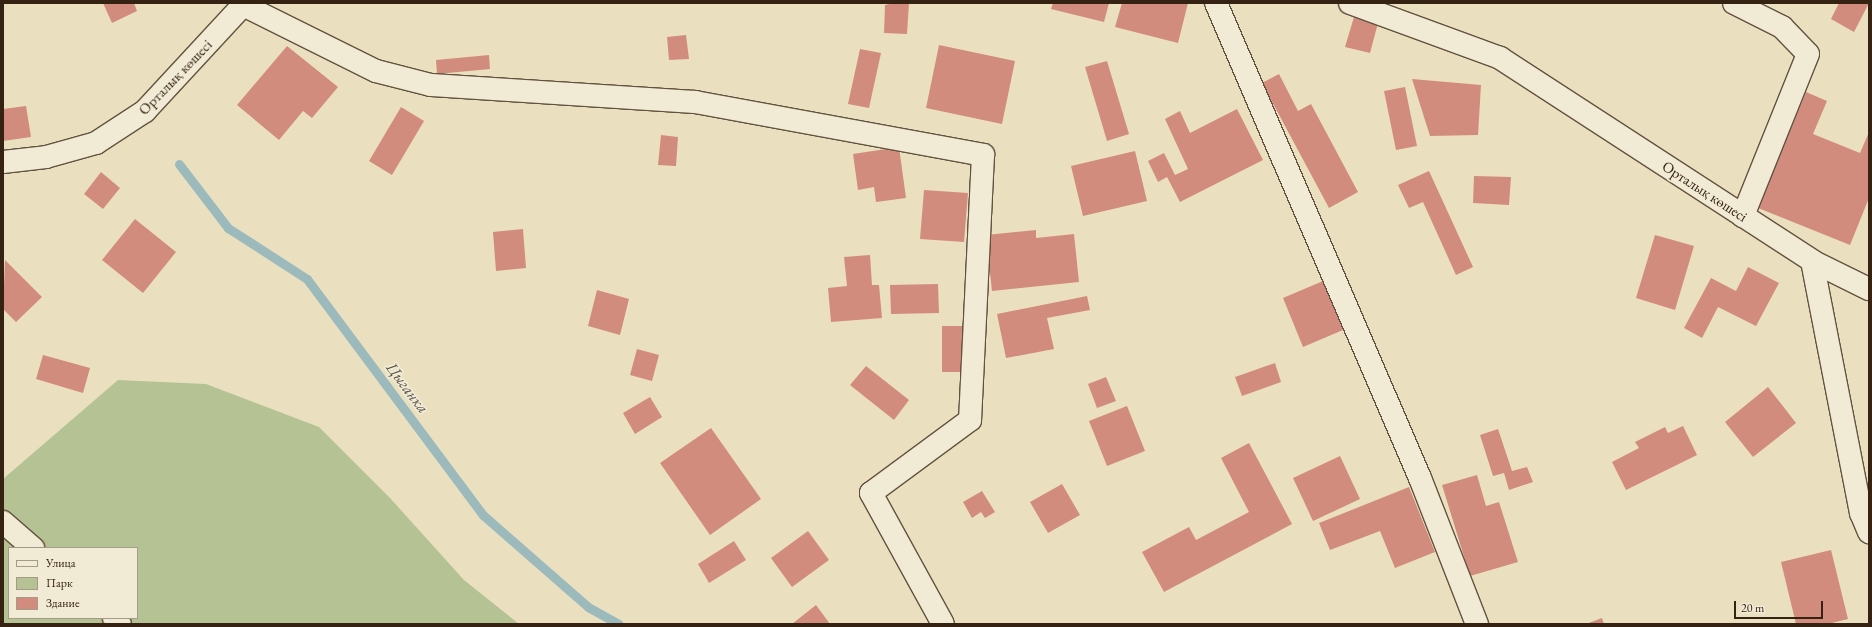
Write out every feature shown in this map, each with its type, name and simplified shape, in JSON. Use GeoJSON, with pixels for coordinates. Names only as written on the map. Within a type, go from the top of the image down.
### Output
{"type":"FeatureCollection","features":[{"type":"Feature","properties":{"kind":"street"},"geometry":{"type":"LineString","coordinates":[[1216,3],[1420,478],[1477,624]]}},
{"type":"Feature","properties":{"kind":"street","name":"Орталық көшесі"},"geometry":{"type":"LineString","coordinates":[[1350,3],[1500,58],[1812,261],[1869,289]]}},
{"type":"Feature","properties":{"kind":"street"},"geometry":{"type":"LineString","coordinates":[[1734,3],[1782,27],[1808,54],[1743,216]]}},
{"type":"Feature","properties":{"kind":"street"},"geometry":{"type":"LineString","coordinates":[[244,4],[376,71],[431,85],[695,102],[983,155],[970,420],[871,493],[944,624]]}},
{"type":"Feature","properties":{"kind":"street","name":"Орталық көшесі"},"geometry":{"type":"LineString","coordinates":[[3,162],[46,157],[102,139],[145,111],[244,4]]}},
{"type":"Feature","properties":{"kind":"street"},"geometry":{"type":"LineString","coordinates":[[1812,261],[1861,513],[1869,532]]}},
{"type":"Feature","properties":{"kind":"street"},"geometry":{"type":"LineString","coordinates":[[3,522],[32,547]]}},
{"type":"Feature","properties":{"kind":"green space"},"geometry":{"type":"Polygon","coordinates":[[[118,380],[206,384],[319,427],[390,498],[464,580],[519,624],[3,624],[3,479],[118,380]]]}},
{"type":"Feature","properties":{"kind":"building"},"geometry":{"type":"Polygon","coordinates":[[[103,3],[134,3],[137,11],[112,23],[103,3]]]}},
{"type":"Feature","properties":{"kind":"building"},"geometry":{"type":"Polygon","coordinates":[[[894,3],[909,3],[907,34],[884,33],[885,5],[894,3]]]}},
{"type":"Feature","properties":{"kind":"building"},"geometry":{"type":"Polygon","coordinates":[[[1053,3],[1109,3],[1104,22],[1051,9],[1053,3]]]}},
{"type":"Feature","properties":{"kind":"building"},"geometry":{"type":"Polygon","coordinates":[[[1122,3],[1188,3],[1178,43],[1115,27],[1122,3]]]}},
{"type":"Feature","properties":{"kind":"building"},"geometry":{"type":"Polygon","coordinates":[[[1839,3],[1869,3],[1854,32],[1831,19],[1839,3]]]}},
{"type":"Feature","properties":{"kind":"building"},"geometry":{"type":"Polygon","coordinates":[[[1354,17],[1378,23],[1370,53],[1345,47],[1354,17]]]}},
{"type":"Feature","properties":{"kind":"building"},"geometry":{"type":"Polygon","coordinates":[[[686,35],[689,59],[669,60],[667,37],[686,35]]]}},
{"type":"Feature","properties":{"kind":"building"},"geometry":{"type":"Polygon","coordinates":[[[939,45],[1015,61],[1002,124],[926,108],[939,45]]]}},
{"type":"Feature","properties":{"kind":"building"},"geometry":{"type":"Polygon","coordinates":[[[287,46],[338,87],[312,118],[303,111],[279,140],[237,105],[287,46]]]}},
{"type":"Feature","properties":{"kind":"building"},"geometry":{"type":"Polygon","coordinates":[[[860,49],[881,53],[869,108],[848,104],[860,49]]]}},
{"type":"Feature","properties":{"kind":"building"},"geometry":{"type":"Polygon","coordinates":[[[489,55],[490,69],[437,74],[436,60],[489,55]]]}},
{"type":"Feature","properties":{"kind":"building"},"geometry":{"type":"Polygon","coordinates":[[[1107,61],[1129,134],[1107,141],[1085,67],[1107,61]]]}},
{"type":"Feature","properties":{"kind":"building"},"geometry":{"type":"Polygon","coordinates":[[[1279,74],[1298,111],[1311,104],[1358,192],[1329,208],[1262,83],[1279,74]]]}},
{"type":"Feature","properties":{"kind":"building"},"geometry":{"type":"Polygon","coordinates":[[[1412,79],[1481,85],[1478,135],[1430,136],[1412,79]]]}},
{"type":"Feature","properties":{"kind":"building"},"geometry":{"type":"Polygon","coordinates":[[[1405,87],[1417,146],[1396,150],[1384,91],[1405,87]]]}},
{"type":"Feature","properties":{"kind":"building"},"geometry":{"type":"Polygon","coordinates":[[[1806,92],[1827,101],[1813,134],[1860,153],[1869,132],[1869,198],[1850,245],[1758,208],[1806,92]]]}},
{"type":"Feature","properties":{"kind":"building"},"geometry":{"type":"Polygon","coordinates":[[[26,106],[31,137],[3,141],[3,109],[26,106]]]}},
{"type":"Feature","properties":{"kind":"building"},"geometry":{"type":"Polygon","coordinates":[[[401,107],[424,121],[392,175],[369,161],[401,107]]]}},
{"type":"Feature","properties":{"kind":"building"},"geometry":{"type":"Polygon","coordinates":[[[1237,109],[1263,160],[1180,202],[1167,177],[1158,182],[1148,161],[1164,153],[1175,175],[1188,169],[1165,119],[1180,111],[1190,133],[1237,109]]]}},
{"type":"Feature","properties":{"kind":"building"},"geometry":{"type":"Polygon","coordinates":[[[661,135],[678,137],[676,166],[658,165],[661,135]]]}},
{"type":"Feature","properties":{"kind":"building"},"geometry":{"type":"Polygon","coordinates":[[[899,147],[906,198],[876,202],[874,187],[858,190],[853,154],[899,147]]]}},
{"type":"Feature","properties":{"kind":"building"},"geometry":{"type":"Polygon","coordinates":[[[1135,151],[1147,201],[1083,216],[1071,166],[1135,151]]]}},
{"type":"Feature","properties":{"kind":"building"},"geometry":{"type":"Polygon","coordinates":[[[1429,171],[1473,267],[1456,275],[1423,202],[1409,208],[1398,185],[1429,171]]]}},
{"type":"Feature","properties":{"kind":"building"},"geometry":{"type":"Polygon","coordinates":[[[101,172],[120,188],[103,209],[84,194],[101,172]]]}},
{"type":"Feature","properties":{"kind":"building"},"geometry":{"type":"Polygon","coordinates":[[[1474,176],[1511,177],[1509,205],[1473,203],[1474,176]]]}},
{"type":"Feature","properties":{"kind":"building"},"geometry":{"type":"Polygon","coordinates":[[[924,190],[968,193],[964,242],[920,239],[924,190]]]}},
{"type":"Feature","properties":{"kind":"building"},"geometry":{"type":"Polygon","coordinates":[[[135,219],[176,252],[143,293],[102,260],[135,219]]]}},
{"type":"Feature","properties":{"kind":"building"},"geometry":{"type":"Polygon","coordinates":[[[523,229],[526,268],[496,271],[493,232],[523,229]]]}},
{"type":"Feature","properties":{"kind":"building"},"geometry":{"type":"Polygon","coordinates":[[[1036,230],[1036,238],[1074,234],[1079,282],[992,291],[986,235],[1036,230]]]}},
{"type":"Feature","properties":{"kind":"building"},"geometry":{"type":"Polygon","coordinates":[[[1655,235],[1694,246],[1675,310],[1636,298],[1655,235]]]}},
{"type":"Feature","properties":{"kind":"building"},"geometry":{"type":"Polygon","coordinates":[[[870,255],[872,285],[879,285],[882,318],[831,322],[828,288],[847,286],[844,257],[870,255]]]}},
{"type":"Feature","properties":{"kind":"building"},"geometry":{"type":"Polygon","coordinates":[[[5,260],[42,297],[16,322],[3,309],[5,260]]]}},
{"type":"Feature","properties":{"kind":"building"},"geometry":{"type":"Polygon","coordinates":[[[1748,267],[1779,283],[1756,326],[1718,307],[1702,338],[1684,328],[1711,278],[1736,291],[1748,267]]]}},
{"type":"Feature","properties":{"kind":"building"},"geometry":{"type":"Polygon","coordinates":[[[1323,281],[1343,330],[1303,347],[1283,298],[1323,281]]]}},
{"type":"Feature","properties":{"kind":"building"},"geometry":{"type":"Polygon","coordinates":[[[938,284],[939,313],[891,314],[890,285],[938,284]]]}},
{"type":"Feature","properties":{"kind":"building"},"geometry":{"type":"Polygon","coordinates":[[[597,290],[629,299],[620,335],[588,326],[597,290]]]}},
{"type":"Feature","properties":{"kind":"building"},"geometry":{"type":"Polygon","coordinates":[[[1087,296],[1090,310],[1047,318],[1054,349],[1006,358],[997,314],[1087,296]]]}},
{"type":"Feature","properties":{"kind":"building"},"geometry":{"type":"Polygon","coordinates":[[[942,326],[964,326],[963,372],[942,372],[942,326]]]}},
{"type":"Feature","properties":{"kind":"building"},"geometry":{"type":"Polygon","coordinates":[[[637,349],[659,355],[652,381],[630,375],[637,349]]]}},
{"type":"Feature","properties":{"kind":"building"},"geometry":{"type":"Polygon","coordinates":[[[43,355],[90,368],[83,393],[36,379],[43,355]]]}},
{"type":"Feature","properties":{"kind":"building"},"geometry":{"type":"Polygon","coordinates":[[[1275,363],[1281,382],[1242,396],[1235,377],[1275,363]]]}},
{"type":"Feature","properties":{"kind":"building"},"geometry":{"type":"Polygon","coordinates":[[[866,366],[909,400],[894,420],[850,385],[866,366]]]}},
{"type":"Feature","properties":{"kind":"building"},"geometry":{"type":"Polygon","coordinates":[[[1106,377],[1116,401],[1097,408],[1088,384],[1106,377]]]}},
{"type":"Feature","properties":{"kind":"building"},"geometry":{"type":"Polygon","coordinates":[[[1768,387],[1796,423],[1753,457],[1725,422],[1768,387]]]}},
{"type":"Feature","properties":{"kind":"building"},"geometry":{"type":"Polygon","coordinates":[[[650,397],[662,417],[635,434],[623,413],[650,397]]]}},
{"type":"Feature","properties":{"kind":"building"},"geometry":{"type":"Polygon","coordinates":[[[1127,406],[1145,451],[1107,466],[1089,421],[1127,406]]]}},
{"type":"Feature","properties":{"kind":"building"},"geometry":{"type":"Polygon","coordinates":[[[1683,426],[1697,455],[1626,490],[1612,462],[1639,448],[1635,442],[1665,427],[1668,433],[1683,426]]]}},
{"type":"Feature","properties":{"kind":"building"},"geometry":{"type":"Polygon","coordinates":[[[711,428],[761,499],[710,535],[660,463],[711,428]]]}},
{"type":"Feature","properties":{"kind":"building"},"geometry":{"type":"Polygon","coordinates":[[[1498,429],[1512,471],[1527,467],[1533,482],[1509,490],[1504,473],[1493,476],[1480,435],[1498,429]]]}},
{"type":"Feature","properties":{"kind":"building"},"geometry":{"type":"Polygon","coordinates":[[[1249,443],[1292,524],[1164,592],[1142,552],[1189,527],[1196,540],[1249,512],[1221,458],[1249,443]]]}},
{"type":"Feature","properties":{"kind":"building"},"geometry":{"type":"Polygon","coordinates":[[[1340,456],[1360,499],[1313,521],[1293,478],[1340,456]]]}},
{"type":"Feature","properties":{"kind":"building"},"geometry":{"type":"Polygon","coordinates":[[[1477,475],[1486,506],[1499,502],[1518,562],[1470,576],[1442,485],[1477,475]]]}},
{"type":"Feature","properties":{"kind":"building"},"geometry":{"type":"Polygon","coordinates":[[[1062,484],[1080,515],[1048,533],[1030,502],[1062,484]]]}},
{"type":"Feature","properties":{"kind":"building"},"geometry":{"type":"Polygon","coordinates":[[[1409,487],[1435,552],[1395,568],[1380,531],[1330,550],[1319,523],[1409,487]]]}},
{"type":"Feature","properties":{"kind":"building"},"geometry":{"type":"Polygon","coordinates":[[[982,491],[995,512],[985,518],[981,512],[972,518],[963,502],[982,491]]]}},
{"type":"Feature","properties":{"kind":"building"},"geometry":{"type":"Polygon","coordinates":[[[808,531],[829,560],[792,587],[771,558],[808,531]]]}},
{"type":"Feature","properties":{"kind":"building"},"geometry":{"type":"Polygon","coordinates":[[[734,541],[746,560],[709,583],[698,564],[734,541]]]}},
{"type":"Feature","properties":{"kind":"building"},"geometry":{"type":"Polygon","coordinates":[[[1831,550],[1848,619],[1828,624],[1796,624],[1781,562],[1831,550]]]}},
{"type":"Feature","properties":{"kind":"building"},"geometry":{"type":"Polygon","coordinates":[[[816,605],[830,624],[792,624],[816,605]]]}},
{"type":"Feature","properties":{"kind":"building"},"geometry":{"type":"Polygon","coordinates":[[[1602,618],[1604,624],[1586,624],[1602,618]]]}},
{"type":"Feature","properties":{"kind":"waterway","name":"Цыганка"},"geometry":{"type":"LineString","coordinates":[[179,164],[228,228],[307,279],[483,515],[588,607],[619,624]]}}]}
